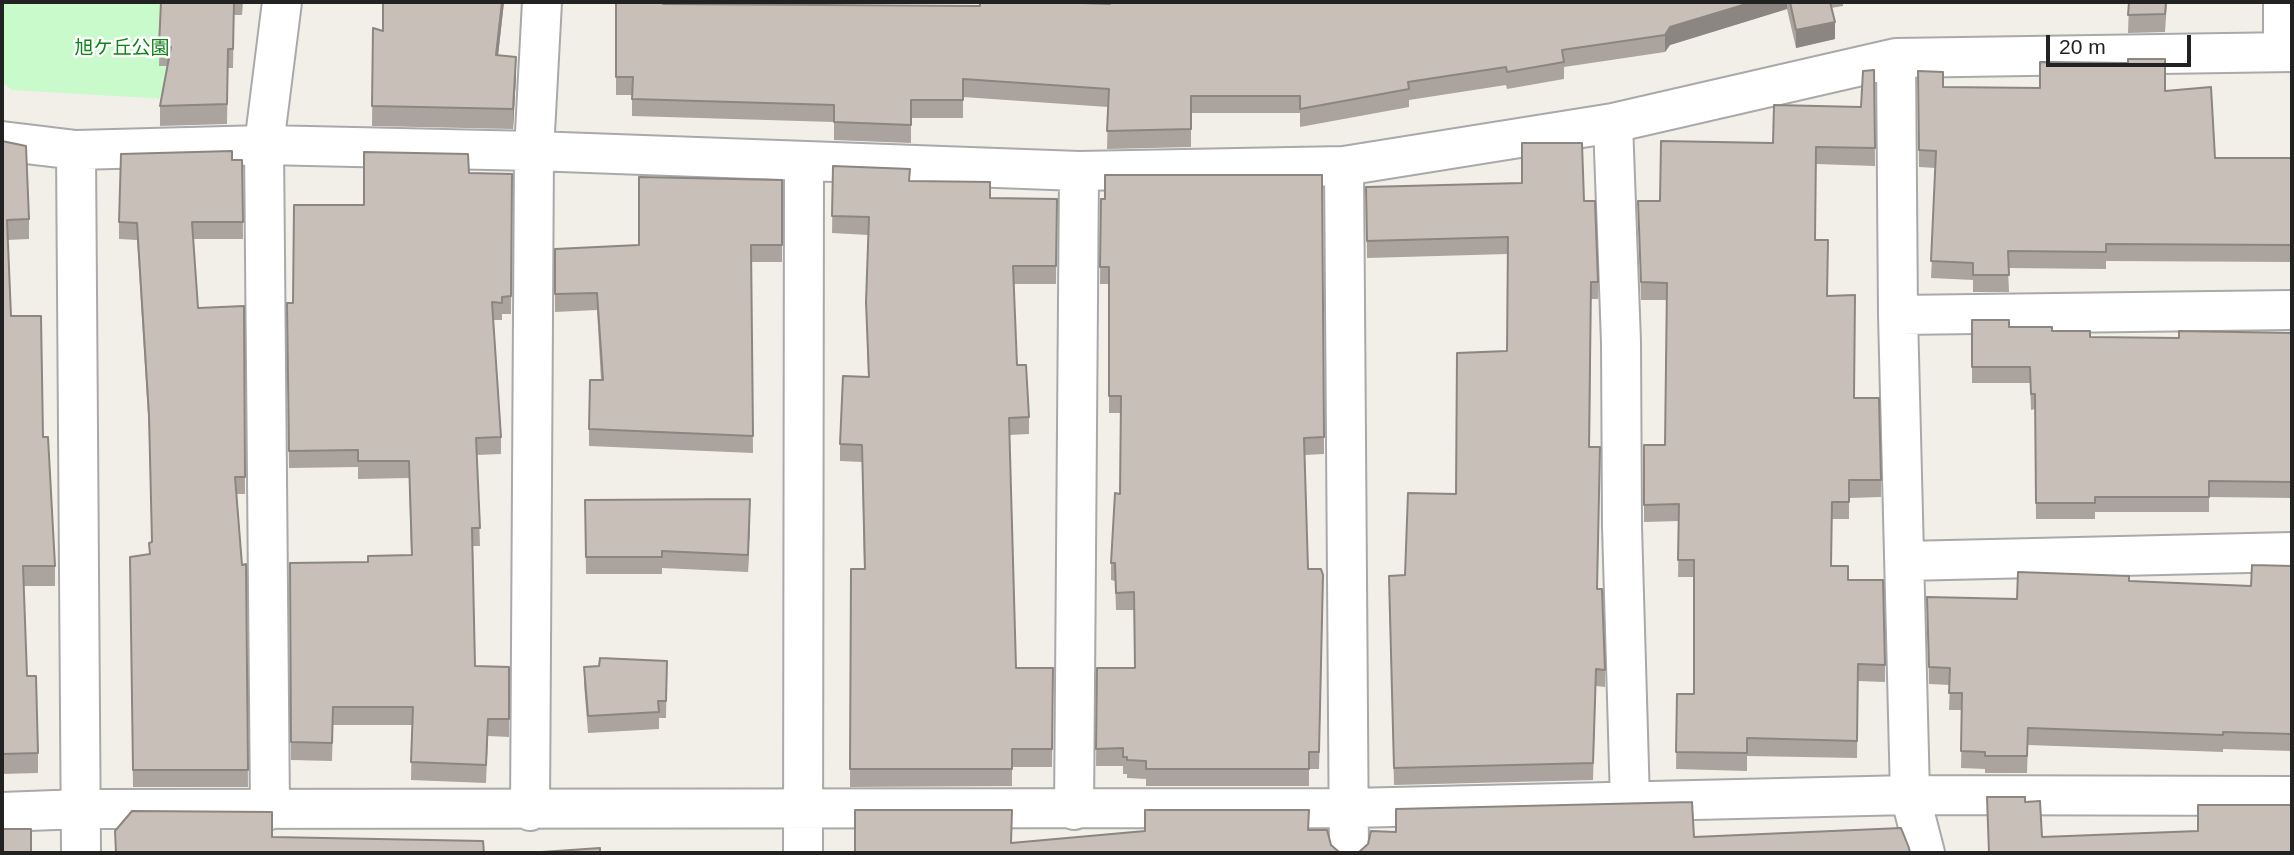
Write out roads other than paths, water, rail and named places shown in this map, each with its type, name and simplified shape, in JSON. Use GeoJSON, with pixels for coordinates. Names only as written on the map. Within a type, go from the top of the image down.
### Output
{"type":"FeatureCollection","features":[{"type":"Feature","properties":{"kind":"street"},"geometry":{"type":"LineString","coordinates":[[270,810],[264,145],[282,2]]}},
{"type":"Feature","properties":{"kind":"street"},"geometry":{"type":"LineString","coordinates":[[530,811],[534,151],[542,2]]}},
{"type":"Feature","properties":{"kind":"street"},"geometry":{"type":"LineString","coordinates":[[2,141],[76,150],[264,145],[534,151],[1079,171],[1344,166],[1613,123],[1896,58],[2288,52],[2283,2]]}},
{"type":"Feature","properties":{"kind":"street"},"geometry":{"type":"LineString","coordinates":[[1896,58],[1898,315],[1910,795],[1925,853]]}},
{"type":"Feature","properties":{"kind":"street"},"geometry":{"type":"LineString","coordinates":[[1613,123],[1621,342],[1622,526],[1630,802]]}},
{"type":"Feature","properties":{"kind":"street"},"geometry":{"type":"LineString","coordinates":[[76,150],[81,853]]}},
{"type":"Feature","properties":{"kind":"street"},"geometry":{"type":"LineString","coordinates":[[803,853],[804,161]]}},
{"type":"Feature","properties":{"kind":"street"},"geometry":{"type":"LineString","coordinates":[[1344,166],[1349,853]]}},
{"type":"Feature","properties":{"kind":"street"},"geometry":{"type":"LineString","coordinates":[[1074,810],[1079,171]]}},
{"type":"Feature","properties":{"kind":"street"},"geometry":{"type":"LineString","coordinates":[[1898,315],[2292,310]]}},
{"type":"Feature","properties":{"kind":"street"},"geometry":{"type":"LineString","coordinates":[[1905,561],[2292,552]]}},
{"type":"Feature","properties":{"kind":"street"},"geometry":{"type":"LineString","coordinates":[[2,812],[81,809],[1074,810],[1349,808],[1910,795],[2292,796]]}},
{"type":"Feature","properties":{"kind":"park label","name":"旭ケ丘公園"},"geometry":{"type":"Point","coordinates":[122,49]}}]}
